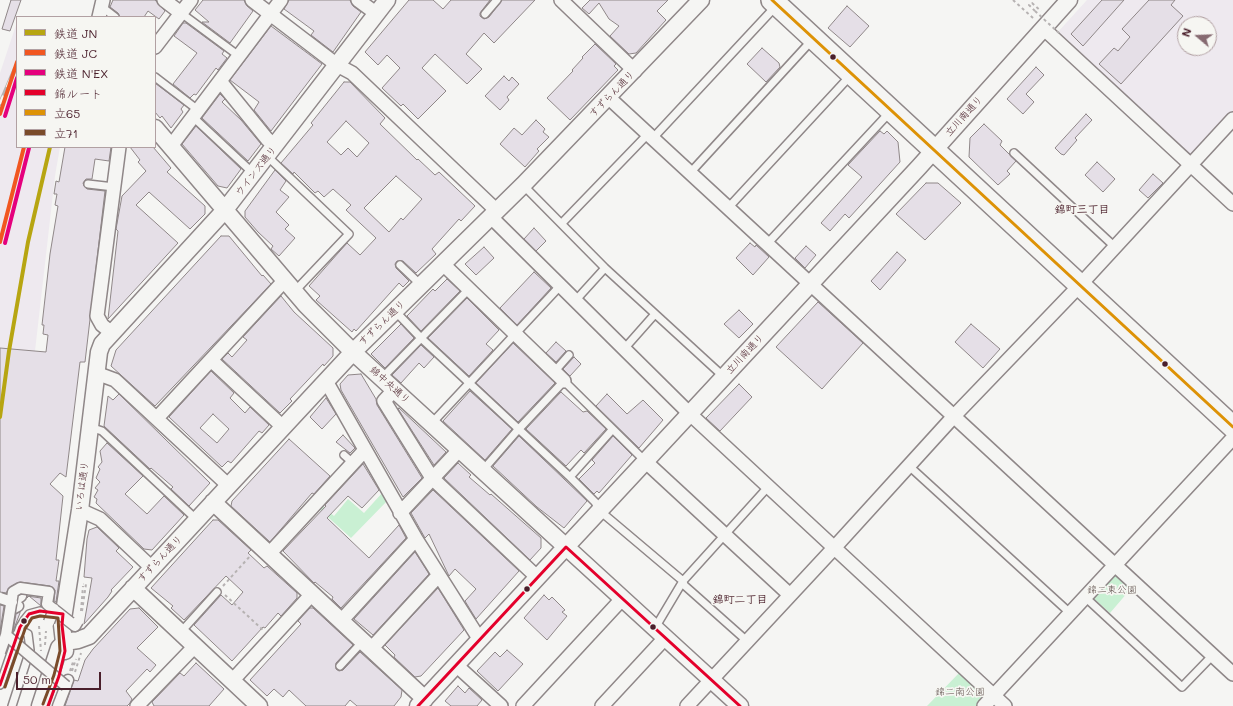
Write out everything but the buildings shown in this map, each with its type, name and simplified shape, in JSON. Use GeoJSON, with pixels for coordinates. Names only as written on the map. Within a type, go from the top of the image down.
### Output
{"type":"FeatureCollection","features":[{"type":"Feature","properties":{"kind":"main road"},"geometry":{"type":"LineString","coordinates":[[775,2],[1233,427]]}},
{"type":"Feature","properties":{"kind":"street"},"geometry":{"type":"LineString","coordinates":[[164,0],[181,13]]}},
{"type":"Feature","properties":{"kind":"street"},"geometry":{"type":"LineString","coordinates":[[156,46],[191,0]]}},
{"type":"Feature","properties":{"kind":"street"},"geometry":{"type":"LineString","coordinates":[[252,0],[337,65],[352,73],[494,214],[560,286],[690,414],[1006,706]]}},
{"type":"Feature","properties":{"kind":"street"},"geometry":{"type":"LineString","coordinates":[[171,146],[282,0]]}},
{"type":"Feature","properties":{"kind":"street"},"geometry":{"type":"LineString","coordinates":[[358,0],[377,14]]}},
{"type":"Feature","properties":{"kind":"street","name":"ウインズ通り"},"geometry":{"type":"LineString","coordinates":[[112,333],[224,211],[388,0]]}},
{"type":"Feature","properties":{"kind":"street"},"geometry":{"type":"LineString","coordinates":[[561,0],[635,71]]}},
{"type":"Feature","properties":{"kind":"street","name":"すずらん通り"},"geometry":{"type":"LineString","coordinates":[[73,649],[78,640],[89,636],[353,352],[523,185],[635,71],[701,0]]}},
{"type":"Feature","properties":{"kind":"street","name":"立川南通り"},"geometry":{"type":"LineString","coordinates":[[421,702],[935,150],[1039,24],[1069,0]]}},
{"type":"Feature","properties":{"kind":"street"},"geometry":{"type":"LineString","coordinates":[[1039,24],[1233,204]]}},
{"type":"Feature","properties":{"kind":"street"},"geometry":{"type":"LineString","coordinates":[[220,81],[267,139],[271,151]]}},
{"type":"Feature","properties":{"kind":"street"},"geometry":{"type":"LineString","coordinates":[[608,98],[766,244],[955,415],[1114,565],[1233,674]]}},
{"type":"Feature","properties":{"kind":"street"},"geometry":{"type":"LineString","coordinates":[[687,706],[955,415],[1115,247],[1233,119]]}},
{"type":"Feature","properties":{"kind":"street","name":"錦中央通り"},"geometry":{"type":"LineString","coordinates":[[156,129],[289,287],[353,352],[711,680]]}},
{"type":"Feature","properties":{"kind":"street"},"geometry":{"type":"LineString","coordinates":[[112,333],[102,325],[97,316],[119,148]]}},
{"type":"Feature","properties":{"kind":"street"},"geometry":{"type":"LineString","coordinates":[[443,264],[564,381]]}},
{"type":"Feature","properties":{"kind":"street"},"geometry":{"type":"LineString","coordinates":[[156,418],[211,360],[289,287]]}},
{"type":"Feature","properties":{"kind":"street","name":"いろは通り"},"geometry":{"type":"LineString","coordinates":[[73,649],[62,625],[72,617],[80,510],[99,352],[102,344],[112,333]]}},
{"type":"Feature","properties":{"kind":"street"},"geometry":{"type":"LineString","coordinates":[[211,360],[283,427]]}},
{"type":"Feature","properties":{"kind":"street"},"geometry":{"type":"LineString","coordinates":[[96,373],[115,380],[228,486]]}},
{"type":"Feature","properties":{"kind":"street"},"geometry":{"type":"LineString","coordinates":[[326,381],[416,540],[480,640]]}},
{"type":"Feature","properties":{"kind":"street"},"geometry":{"type":"LineString","coordinates":[[394,389],[384,401],[432,478],[538,578]]}},
{"type":"Feature","properties":{"kind":"street"},"geometry":{"type":"LineString","coordinates":[[984,706],[1233,438]]}},
{"type":"Feature","properties":{"kind":"street"},"geometry":{"type":"LineString","coordinates":[[400,513],[460,449]]}},
{"type":"Feature","properties":{"kind":"street"},"geometry":{"type":"LineString","coordinates":[[264,550],[349,459],[365,450]]}},
{"type":"Feature","properties":{"kind":"street"},"geometry":{"type":"LineString","coordinates":[[646,462],[724,536],[790,595]]}},
{"type":"Feature","properties":{"kind":"street"},"geometry":{"type":"LineString","coordinates":[[213,502],[367,645],[421,702]]}},
{"type":"Feature","properties":{"kind":"street"},"geometry":{"type":"LineString","coordinates":[[80,510],[100,519],[152,568]]}},
{"type":"Feature","properties":{"kind":"street"},"geometry":{"type":"LineString","coordinates":[[341,621],[416,540]]}},
{"type":"Feature","properties":{"kind":"street"},"geometry":{"type":"LineString","coordinates":[[367,645],[438,576]]}},
{"type":"Feature","properties":{"kind":"street"},"geometry":{"type":"LineString","coordinates":[[0,652],[17,602],[13,592],[20,588],[49,592],[47,604],[72,617]]}},
{"type":"Feature","properties":{"kind":"street"},"geometry":{"type":"LineString","coordinates":[[133,588],[259,706]]}},
{"type":"Feature","properties":{"kind":"street"},"geometry":{"type":"LineString","coordinates":[[232,681],[312,594]]}},
{"type":"Feature","properties":{"kind":"street"},"geometry":{"type":"LineString","coordinates":[[0,598],[17,602]]}},
{"type":"Feature","properties":{"kind":"street"},"geometry":{"type":"LineString","coordinates":[[523,706],[622,599]]}},
{"type":"Feature","properties":{"kind":"street"},"geometry":{"type":"LineString","coordinates":[[49,622],[72,617]]}},
{"type":"Feature","properties":{"kind":"street"},"geometry":{"type":"LineString","coordinates":[[602,706],[660,633]]}},
{"type":"Feature","properties":{"kind":"street"},"geometry":{"type":"LineString","coordinates":[[6,635],[68,681],[58,706]]}},
{"type":"Feature","properties":{"kind":"street"},"geometry":{"type":"LineString","coordinates":[[140,705],[195,646]]}},
{"type":"Feature","properties":{"kind":"street"},"geometry":{"type":"LineString","coordinates":[[40,706],[59,648],[73,649]]}},
{"type":"Feature","properties":{"kind":"street"},"geometry":{"type":"LineString","coordinates":[[48,706],[62,664],[73,649]]}},
{"type":"Feature","properties":{"kind":"street"},"geometry":{"type":"LineString","coordinates":[[456,665],[501,706]]}},
{"type":"Feature","properties":{"kind":"street"},"geometry":{"type":"LineString","coordinates":[[711,680],[740,706]]}},
{"type":"Feature","properties":{"kind":"lane"},"geometry":{"type":"LineString","coordinates":[[485,14],[497,0]]}},
{"type":"Feature","properties":{"kind":"lane"},"geometry":{"type":"LineString","coordinates":[[562,223],[650,136],[775,2]]}},
{"type":"Feature","properties":{"kind":"lane"},"geometry":{"type":"LineString","coordinates":[[101,8],[113,16]]}},
{"type":"Feature","properties":{"kind":"lane"},"geometry":{"type":"LineString","coordinates":[[181,13],[239,56]]}},
{"type":"Feature","properties":{"kind":"lane"},"geometry":{"type":"LineString","coordinates":[[690,173],[814,38]]}},
{"type":"Feature","properties":{"kind":"lane"},"geometry":{"type":"LineString","coordinates":[[728,208],[853,74]]}},
{"type":"Feature","properties":{"kind":"lane"},"geometry":{"type":"LineString","coordinates":[[156,78],[196,113],[254,174]]}},
{"type":"Feature","properties":{"kind":"lane"},"geometry":{"type":"LineString","coordinates":[[766,244],[892,110]]}},
{"type":"Feature","properties":{"kind":"lane"},"geometry":{"type":"LineString","coordinates":[[271,151],[349,234],[289,287]]}},
{"type":"Feature","properties":{"kind":"lane"},"geometry":{"type":"LineString","coordinates":[[1014,153],[1115,247]]}},
{"type":"Feature","properties":{"kind":"lane"},"geometry":{"type":"LineString","coordinates":[[88,184],[114,187]]}},
{"type":"Feature","properties":{"kind":"lane"},"geometry":{"type":"LineString","coordinates":[[523,185],[605,268],[724,377]]}},
{"type":"Feature","properties":{"kind":"lane"},"geometry":{"type":"LineString","coordinates":[[400,265],[421,285]]}},
{"type":"Feature","properties":{"kind":"lane"},"geometry":{"type":"LineString","coordinates":[[575,300],[605,268]]}},
{"type":"Feature","properties":{"kind":"lane"},"geometry":{"type":"LineString","coordinates":[[432,423],[516,335],[560,286]]}},
{"type":"Feature","properties":{"kind":"lane"},"geometry":{"type":"LineString","coordinates":[[382,378],[469,289]]}},
{"type":"Feature","properties":{"kind":"lane"},"geometry":{"type":"LineString","coordinates":[[395,311],[421,338],[595,502],[600,510],[682,581],[684,585],[747,641]]}},
{"type":"Feature","properties":{"kind":"lane"},"geometry":{"type":"LineString","coordinates":[[624,349],[655,314]]}},
{"type":"Feature","properties":{"kind":"lane"},"geometry":{"type":"LineString","coordinates":[[554,372],[569,355]]}},
{"type":"Feature","properties":{"kind":"lane"},"geometry":{"type":"LineString","coordinates":[[483,470],[564,381],[646,462]]}},
{"type":"Feature","properties":{"kind":"lane"},"geometry":{"type":"LineString","coordinates":[[89,428],[102,431],[197,520]]}},
{"type":"Feature","properties":{"kind":"lane"},"geometry":{"type":"LineString","coordinates":[[570,478],[612,430]]}},
{"type":"Feature","properties":{"kind":"lane"},"geometry":{"type":"LineString","coordinates":[[909,466],[1070,613]]}},
{"type":"Feature","properties":{"kind":"lane"},"geometry":{"type":"LineString","coordinates":[[660,633],[682,581],[768,487]]}},
{"type":"Feature","properties":{"kind":"lane"},"geometry":{"type":"LineString","coordinates":[[180,633],[218,591]]}},
{"type":"Feature","properties":{"kind":"lane"},"geometry":{"type":"LineString","coordinates":[[1085,597],[1182,686],[1213,655]]}},
{"type":"Feature","properties":{"kind":"lane"},"geometry":{"type":"LineString","coordinates":[[0,685],[17,634],[25,619],[34,612],[46,611],[72,617]]}},
{"type":"Feature","properties":{"kind":"lane"},"geometry":{"type":"LineString","coordinates":[[12,706],[30,650],[28,634],[24,632],[17,634]]}},
{"type":"Feature","properties":{"kind":"lane"},"geometry":{"type":"LineString","coordinates":[[340,666],[367,645]]}},
{"type":"Feature","properties":{"kind":"path"},"geometry":{"type":"LineString","coordinates":[[1013,0],[1039,24]]}},
{"type":"Feature","properties":{"kind":"path"},"geometry":{"type":"LineString","coordinates":[[1041,11],[1032,3],[1029,5],[1060,34]]}},
{"type":"Feature","properties":{"kind":"path"},"geometry":{"type":"LineString","coordinates":[[218,591],[264,550]]}},
{"type":"Feature","properties":{"kind":"path"},"geometry":{"type":"LineString","coordinates":[[72,617],[86,584],[83,584]]}},
{"type":"Feature","properties":{"kind":"path"},"geometry":{"type":"LineString","coordinates":[[72,617],[84,589]]}},
{"type":"Feature","properties":{"kind":"path"},"geometry":{"type":"LineString","coordinates":[[225,595],[271,638]]}},
{"type":"Feature","properties":{"kind":"path"},"geometry":{"type":"LineString","coordinates":[[45,649],[46,633],[49,622]]}},
{"type":"Feature","properties":{"kind":"path"},"geometry":{"type":"LineString","coordinates":[[68,681],[73,649]]}},
{"type":"Feature","properties":{"kind":"shaded area"},"geometry":{"type":"Polygon","coordinates":[[[1087,0],[1233,0],[1233,115],[1191,165],[1057,33],[1087,0]]]}},
{"type":"Feature","properties":{"kind":"shaded area"},"geometry":{"type":"Polygon","coordinates":[[[16,25],[16,148],[60,148],[55,176],[35,351],[0,348],[0,73],[16,25]]]}},
{"type":"Feature","properties":{"kind":"green space"},"geometry":{"type":"Polygon","coordinates":[[[383,492],[388,500],[351,538],[318,508],[321,504],[334,516],[348,499],[364,513],[383,492]]]}},
{"type":"Feature","properties":{"kind":"green space","name":"錦二東公園"},"geometry":{"type":"Polygon","coordinates":[[[1114,567],[1134,585],[1110,613],[1090,595],[1114,567]]]}},
{"type":"Feature","properties":{"kind":"green space","name":"錦二南公園"},"geometry":{"type":"Polygon","coordinates":[[[960,672],[987,697],[978,706],[927,706],[960,672]]]}},
{"type":"Feature","properties":{"kind":"railway"},"geometry":{"type":"LineString","coordinates":[[0,104],[15,69]]}},
{"type":"Feature","properties":{"kind":"rail line","name":"JC"},"geometry":{"type":"LineString","coordinates":[[0,114],[16,65]]}},
{"type":"Feature","properties":{"kind":"rail line","name":"N'EX"},"geometry":{"type":"LineString","coordinates":[[5,116],[16,81]]}},
{"type":"Feature","properties":{"kind":"rail line","name":"JC"},"geometry":{"type":"LineString","coordinates":[[0,242],[24,148]]}},
{"type":"Feature","properties":{"kind":"rail line","name":"N'EX"},"geometry":{"type":"LineString","coordinates":[[5,243],[29,148]]}},
{"type":"Feature","properties":{"kind":"rail line","name":"JN"},"geometry":{"type":"LineString","coordinates":[[0,417],[9,351],[28,242],[50,148]]}},
{"type":"Feature","properties":{"kind":"transit line","name":"立65"},"geometry":{"type":"LineString","coordinates":[[772,0],[1233,427]]}},
{"type":"Feature","properties":{"kind":"transit line","name":"錦ルート"},"geometry":{"type":"LineString","coordinates":[[418,706],[566,547],[740,706]]}},
{"type":"Feature","properties":{"kind":"transit line","name":"錦ルート"},"geometry":{"type":"LineString","coordinates":[[0,685],[20,627],[29,614],[40,611],[63,614],[62,625],[65,651],[59,676],[48,706]]}},
{"type":"Feature","properties":{"kind":"transit line","name":"立71"},"geometry":{"type":"LineString","coordinates":[[5,687],[25,629],[32,618],[40,616],[58,618],[60,651],[54,675],[43,704]]}},
{"type":"Feature","properties":{"kind":"district","name":"錦町三丁目"},"geometry":{"type":"Point","coordinates":[1082,210]}},
{"type":"Feature","properties":{"kind":"district","name":"錦町二丁目"},"geometry":{"type":"Point","coordinates":[740,600]}}]}
